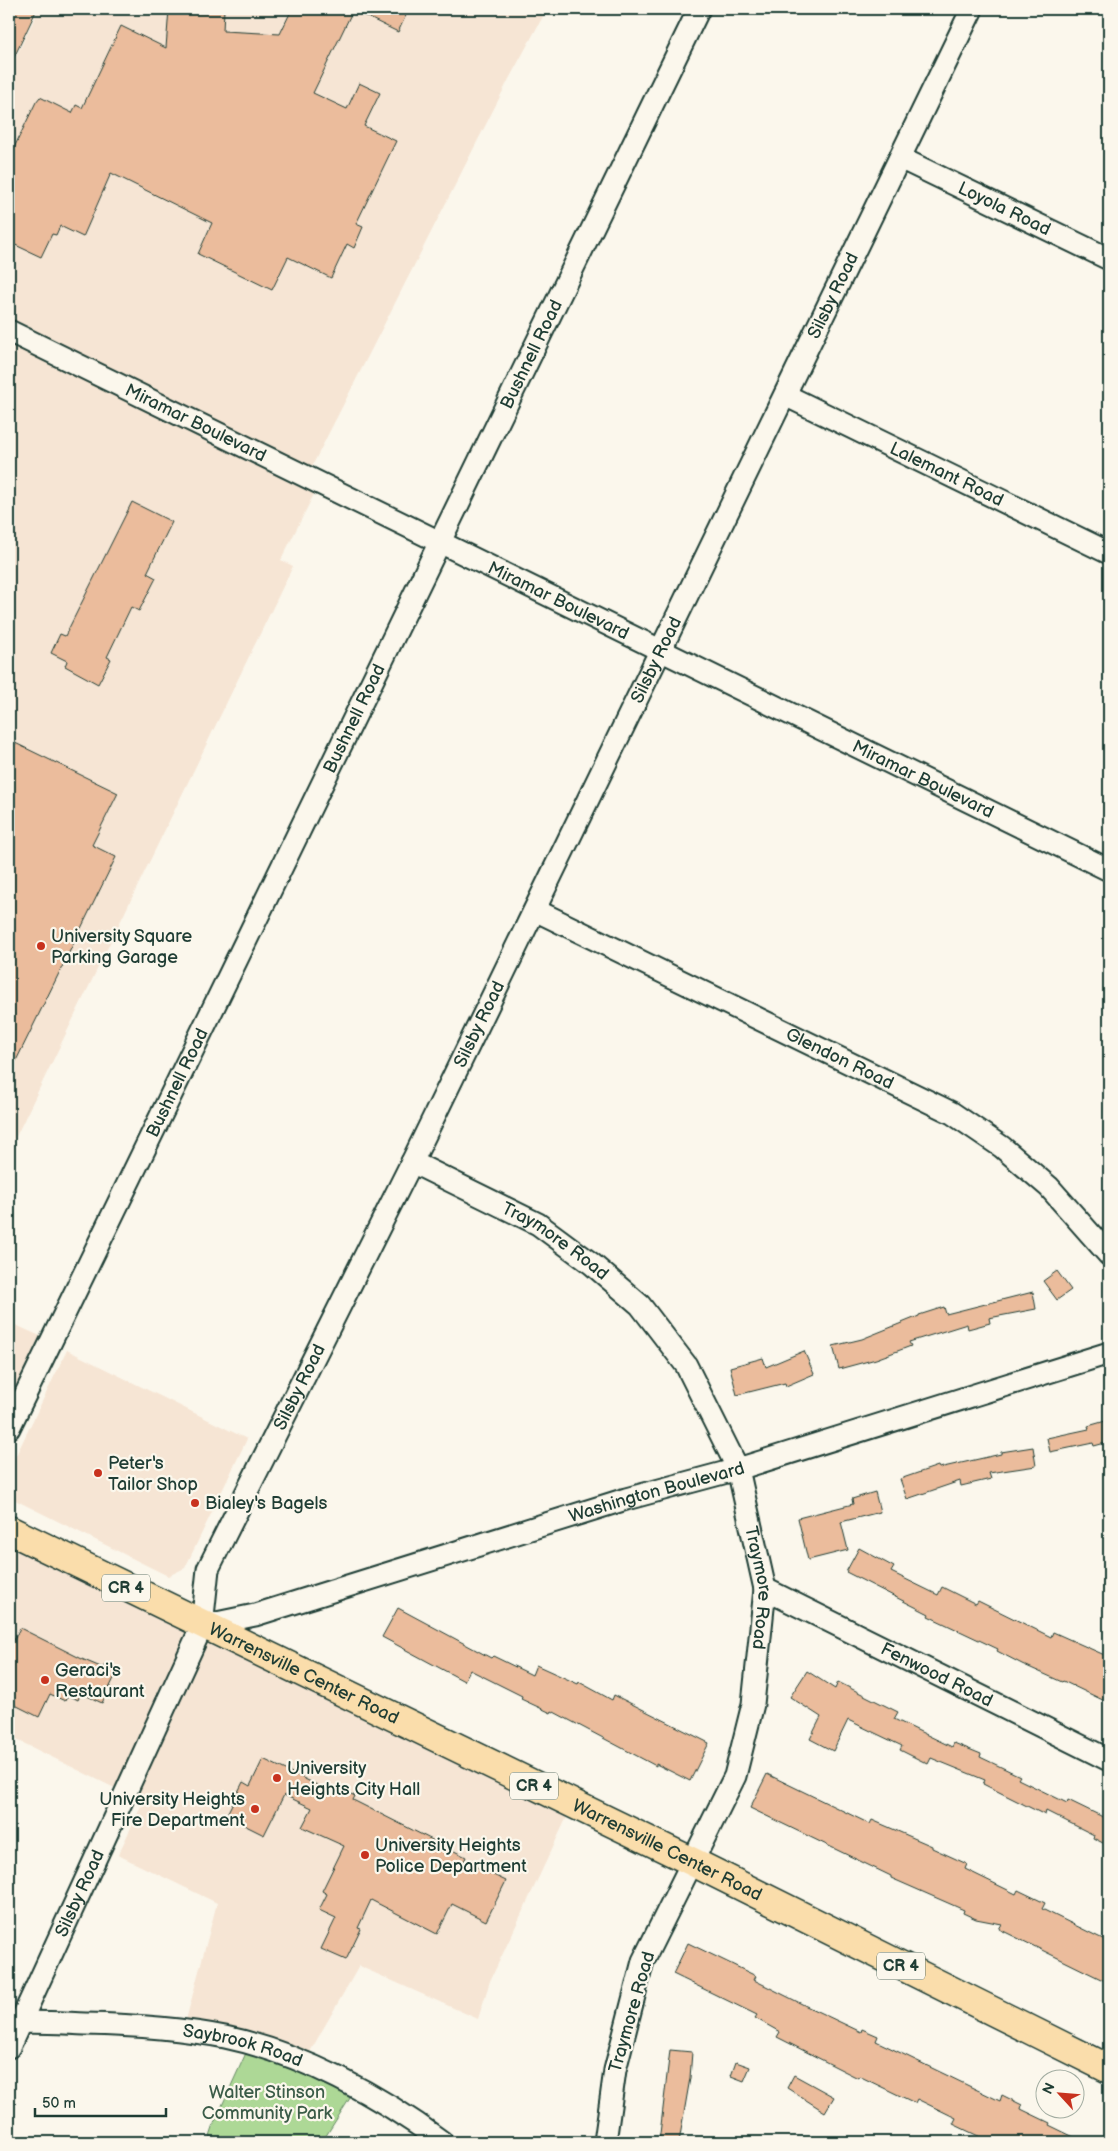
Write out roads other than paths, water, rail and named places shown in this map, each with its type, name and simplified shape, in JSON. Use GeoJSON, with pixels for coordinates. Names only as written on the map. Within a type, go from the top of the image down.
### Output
{"type":"FeatureCollection","features":[{"type":"Feature","properties":{"kind":"main road","name":"Warrensville Center Road"},"geometry":{"type":"LineString","coordinates":[[9,1530],[202,1626],[693,1862],[1109,2069]]}},
{"type":"Feature","properties":{"kind":"street","name":"Bushnell Road"},"geometry":{"type":"LineString","coordinates":[[9,1428],[699,9]]}},
{"type":"Feature","properties":{"kind":"street","name":"Silsby Road"},"geometry":{"type":"LineString","coordinates":[[9,2047],[15,2023],[202,1626],[208,1569],[412,1162],[972,9]]}},
{"type":"Feature","properties":{"kind":"street","name":"Loyola Road"},"geometry":{"type":"LineString","coordinates":[[900,158],[1109,260]]}},
{"type":"Feature","properties":{"kind":"street","name":"Miramar Boulevard"},"geometry":{"type":"LineString","coordinates":[[9,331],[1109,870]]}},
{"type":"Feature","properties":{"kind":"street","name":"Lalemant Road"},"geometry":{"type":"LineString","coordinates":[[784,395],[1109,553]]}},
{"type":"Feature","properties":{"kind":"street","name":"Glendon Road"},"geometry":{"type":"LineString","coordinates":[[535,910],[952,1113],[1002,1147],[1049,1188],[1109,1255]]}},
{"type":"Feature","properties":{"kind":"street","name":"Traymore Road"},"geometry":{"type":"LineString","coordinates":[[412,1162],[538,1224],[592,1264],[640,1305],[686,1365],[738,1469],[764,1589],[753,1704],[736,1776],[644,1961],[614,2070],[605,2142]]}},
{"type":"Feature","properties":{"kind":"street","name":"Washington Boulevard"},"geometry":{"type":"LineString","coordinates":[[202,1626],[255,1615],[626,1499],[738,1469],[1109,1354]]}},
{"type":"Feature","properties":{"kind":"street","name":"Fenwood Road"},"geometry":{"type":"LineString","coordinates":[[764,1589],[1109,1760]]}},
{"type":"Feature","properties":{"kind":"street","name":"Saybrook Road"},"geometry":{"type":"LineString","coordinates":[[15,2023],[126,2025],[177,2029],[226,2037],[274,2051],[328,2074],[418,2124],[442,2142]]}},
{"type":"Feature","properties":{"kind":"place","name":"University Square Parking Garage"},"geometry":{"type":"Point","coordinates":[41,946]}},
{"type":"Feature","properties":{"kind":"place","name":"Peter's Tailor Shop"},"geometry":{"type":"Point","coordinates":[98,1473]}},
{"type":"Feature","properties":{"kind":"place","name":"Bialey's Bagels"},"geometry":{"type":"Point","coordinates":[195,1503]}},
{"type":"Feature","properties":{"kind":"place","name":"Geraci's Restaurant"},"geometry":{"type":"Point","coordinates":[45,1680]}},
{"type":"Feature","properties":{"kind":"place","name":"University Heights City Hall"},"geometry":{"type":"Point","coordinates":[277,1778]}},
{"type":"Feature","properties":{"kind":"place","name":"University Heights Fire Department"},"geometry":{"type":"Point","coordinates":[255,1809]}},
{"type":"Feature","properties":{"kind":"place","name":"University Heights Police Department"},"geometry":{"type":"Point","coordinates":[365,1855]}},
{"type":"Feature","properties":{"kind":"park label","name":"Walter Stinson Community Park"},"geometry":{"type":"Point","coordinates":[267,2102]}}]}
